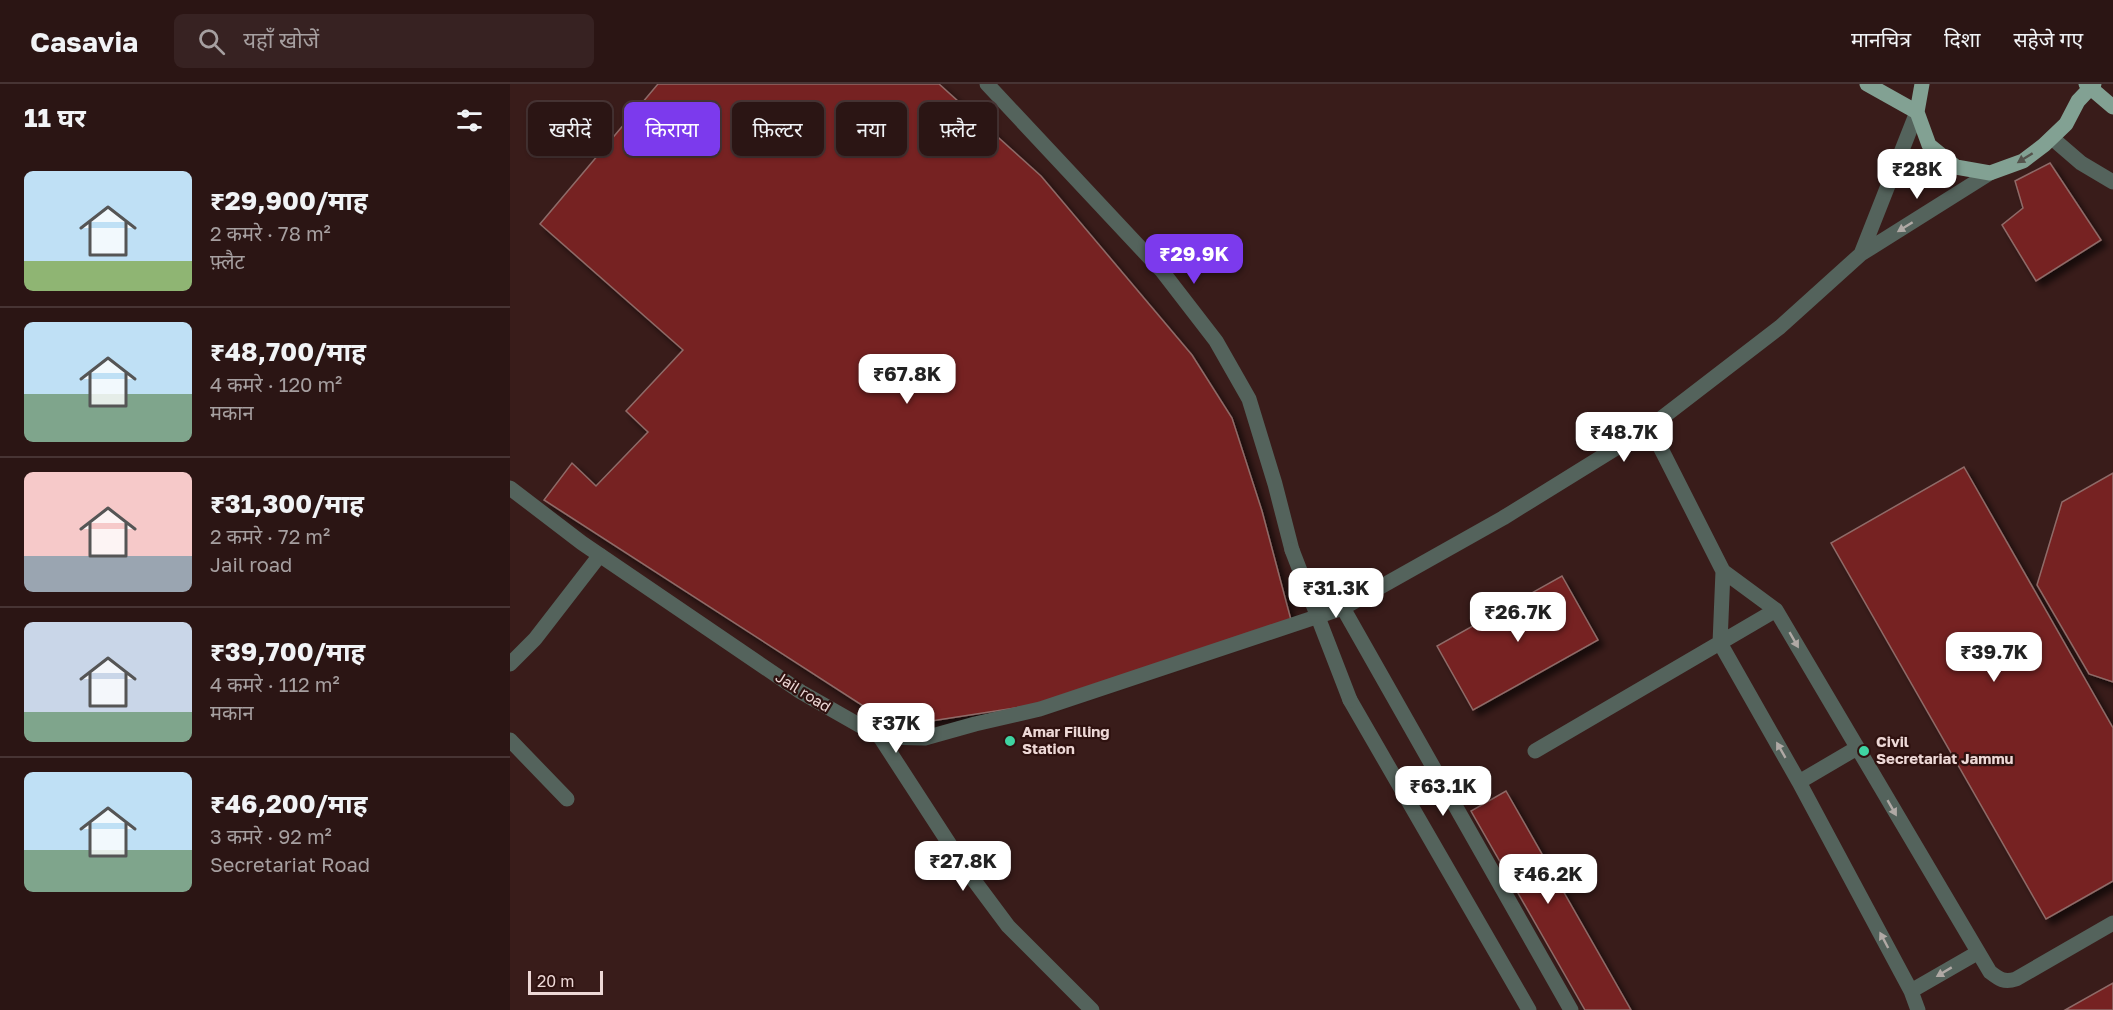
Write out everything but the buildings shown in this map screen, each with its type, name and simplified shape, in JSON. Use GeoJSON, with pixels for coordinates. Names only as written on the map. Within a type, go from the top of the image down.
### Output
{"type":"FeatureCollection","features":[{"type":"Feature","properties":{"kind":"main road"},"geometry":{"type":"LineString","coordinates":[[1867,84],[1917,112]]}},
{"type":"Feature","properties":{"kind":"main road"},"geometry":{"type":"LineString","coordinates":[[1922,84],[1917,112],[1929,145],[1956,167],[1990,173],[2023,161],[2052,138],[2066,124],[2078,101],[2090,85],[2113,107]]}},
{"type":"Feature","properties":{"kind":"main road"},"geometry":{"type":"LineString","coordinates":[[2074,84],[2078,101]]}},
{"type":"Feature","properties":{"kind":"street"},"geometry":{"type":"LineString","coordinates":[[987,84],[1162,271],[1216,341],[1249,399],[1292,550],[1350,699],[1529,1010]]}},
{"type":"Feature","properties":{"kind":"street"},"geometry":{"type":"LineString","coordinates":[[1861,254],[1917,112]]}},
{"type":"Feature","properties":{"kind":"street"},"geometry":{"type":"LineString","coordinates":[[2052,138],[2081,163],[2113,182]]}},
{"type":"Feature","properties":{"kind":"street","name":"Jail road"},"geometry":{"type":"LineString","coordinates":[[510,488],[600,555],[801,692],[880,737],[925,738],[1040,709],[1343,608],[1503,518],[1650,427],[1780,327],[1861,254],[1990,173]]}},
{"type":"Feature","properties":{"kind":"street"},"geometry":{"type":"LineString","coordinates":[[1650,427],[1723,571],[1776,610],[1990,972],[2000,980],[2016,979],[2113,923]]}},
{"type":"Feature","properties":{"kind":"street"},"geometry":{"type":"LineString","coordinates":[[510,664],[535,639],[600,555]]}},
{"type":"Feature","properties":{"kind":"street"},"geometry":{"type":"LineString","coordinates":[[1723,571],[1720,643],[1799,782],[1911,991],[1918,1010]]}},
{"type":"Feature","properties":{"kind":"street"},"geometry":{"type":"LineString","coordinates":[[1343,608],[1571,1010]]}},
{"type":"Feature","properties":{"kind":"street"},"geometry":{"type":"LineString","coordinates":[[1535,751],[1776,610]]}},
{"type":"Feature","properties":{"kind":"street"},"geometry":{"type":"LineString","coordinates":[[880,737],[967,871],[1008,926],[1092,1010]]}},
{"type":"Feature","properties":{"kind":"street"},"geometry":{"type":"LineString","coordinates":[[510,740],[567,799]]}},
{"type":"Feature","properties":{"kind":"street"},"geometry":{"type":"LineString","coordinates":[[1799,782],[1857,748]]}},
{"type":"Feature","properties":{"kind":"street"},"geometry":{"type":"LineString","coordinates":[[1911,991],[1977,953]]}},
{"type":"Feature","properties":{"kind":"place","name":"Amar Filling Station"},"geometry":{"type":"Point","coordinates":[1010,741]}},
{"type":"Feature","properties":{"kind":"place","name":"Civil Secretariat Jammu"},"geometry":{"type":"Point","coordinates":[1864,751]}}]}
